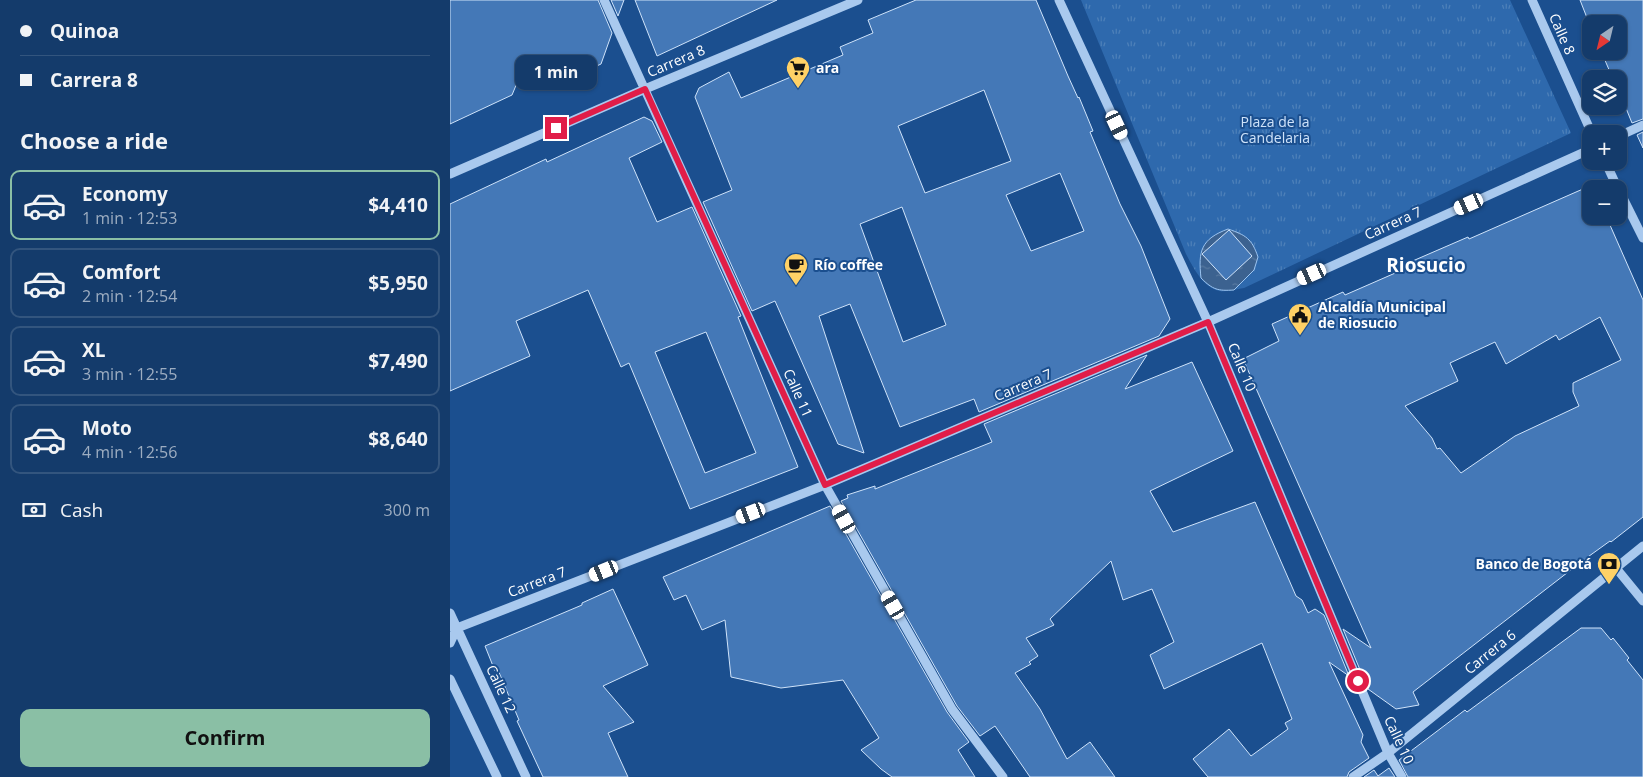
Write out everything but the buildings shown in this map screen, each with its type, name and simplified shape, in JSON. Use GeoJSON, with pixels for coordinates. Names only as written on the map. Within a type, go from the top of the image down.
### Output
{"type":"FeatureCollection","features":[{"type":"Feature","properties":{"kind":"street","name":"Calle 11"},"geometry":{"type":"LineString","coordinates":[[604,0],[825,485],[952,709],[1003,777]]}},
{"type":"Feature","properties":{"kind":"street","name":"Carrera 8"},"geometry":{"type":"LineString","coordinates":[[450,174],[645,89],[858,0]]}},
{"type":"Feature","properties":{"kind":"street","name":"Calle 10"},"geometry":{"type":"LineString","coordinates":[[1059,0],[1208,322],[1388,752],[1402,777]]}},
{"type":"Feature","properties":{"kind":"street","name":"Calle 8"},"geometry":{"type":"LineString","coordinates":[[1532,0],[1588,125]]}},
{"type":"Feature","properties":{"kind":"street"},"geometry":{"type":"LineString","coordinates":[[1627,132],[1643,125]]}},
{"type":"Feature","properties":{"kind":"street","name":"Carrera 7"},"geometry":{"type":"LineString","coordinates":[[454,628],[825,485],[1208,322],[1582,153]]}},
{"type":"Feature","properties":{"kind":"street"},"geometry":{"type":"LineString","coordinates":[[1627,205],[1643,238]]}},
{"type":"Feature","properties":{"kind":"street","name":"Carrera 6"},"geometry":{"type":"LineString","coordinates":[[1353,777],[1388,752],[1643,546]]}},
{"type":"Feature","properties":{"kind":"street"},"geometry":{"type":"LineString","coordinates":[[1616,568],[1643,601]]}},
{"type":"Feature","properties":{"kind":"street","name":"Calle 12"},"geometry":{"type":"LineString","coordinates":[[450,613],[454,628],[526,777]]}},
{"type":"Feature","properties":{"kind":"street"},"geometry":{"type":"LineString","coordinates":[[450,643],[454,628]]}},
{"type":"Feature","properties":{"kind":"street"},"geometry":{"type":"LineString","coordinates":[[450,679],[497,777]]}},
{"type":"Feature","properties":{"kind":"green space","name":"Plaza de la Candelaria"},"geometry":{"type":"Polygon","coordinates":[[[1081,0],[1510,0],[1571,133],[1244,288],[1220,291],[1209,286],[1204,281],[1195,271],[1186,254],[1081,0]]]}},
{"type":"Feature","properties":{"kind":"water"},"geometry":{"type":"Polygon","coordinates":[[[1228,229],[1248,238],[1258,257],[1254,270],[1234,290],[1216,289],[1201,278],[1200,260],[1203,247],[1212,237],[1228,229]]]}},
{"type":"Feature","properties":{"kind":"place","name":"ara"},"geometry":{"type":"Point","coordinates":[798,89]}},
{"type":"Feature","properties":{"kind":"place","name":"Río coffee"},"geometry":{"type":"Point","coordinates":[796,286]}},
{"type":"Feature","properties":{"kind":"place","name":"Alcaldía Municipal de Riosucio"},"geometry":{"type":"Point","coordinates":[1300,336]}},
{"type":"Feature","properties":{"kind":"place","name":"Banco de Bogotá"},"geometry":{"type":"Point","coordinates":[1609,585]}},
{"type":"Feature","properties":{"kind":"district","name":"Riosucio"},"geometry":{"type":"Point","coordinates":[1426,265]}},
{"type":"Feature","properties":{"kind":"route"},"geometry":{"type":"LineString","coordinates":[[556,128],[645,89],[825,485],[1208,322],[1358,681]]}}]}
